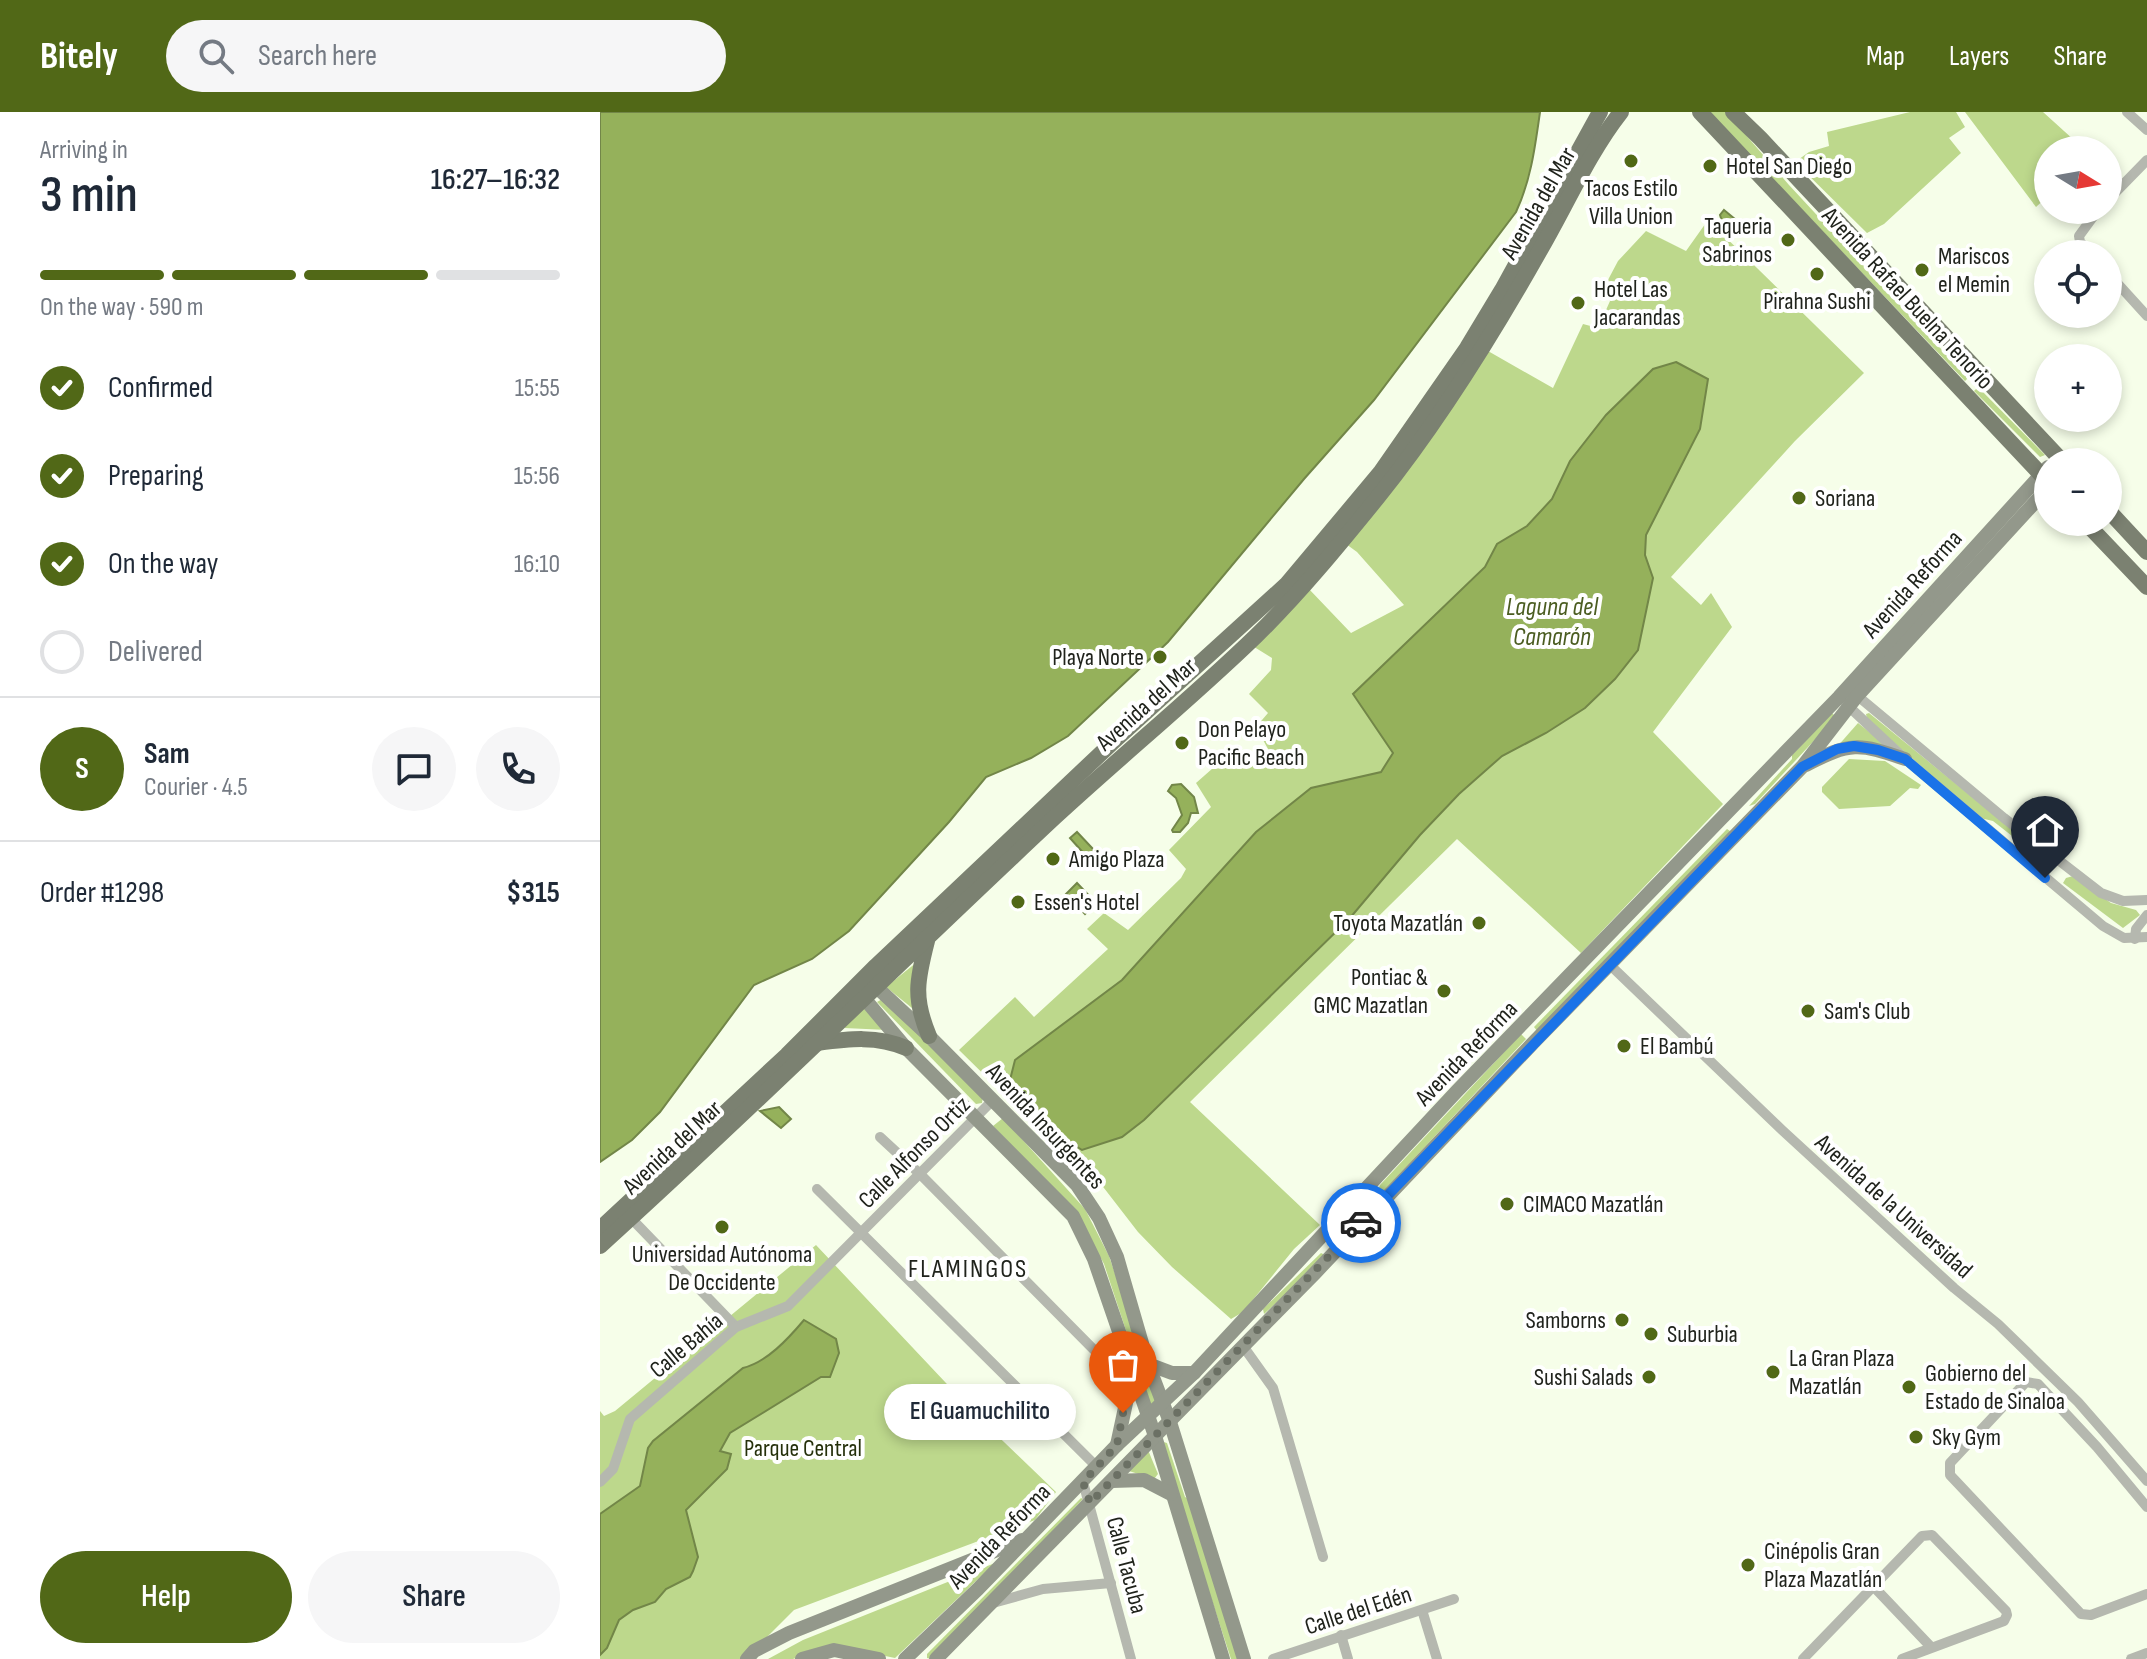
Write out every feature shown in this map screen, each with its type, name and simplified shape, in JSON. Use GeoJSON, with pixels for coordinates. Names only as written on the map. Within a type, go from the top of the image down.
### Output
{"type":"FeatureCollection","features":[{"type":"Feature","properties":{"kind":"main road","name":"Avenida del Mar"},"geometry":{"type":"LineString","coordinates":[[600,1246],[626,1213],[787,1055],[865,987],[1113,742],[1287,584],[1344,518],[1410,433],[1467,348],[1600,112]]}},
{"type":"Feature","properties":{"kind":"main road","name":"Avenida del Mar"},"geometry":{"type":"LineString","coordinates":[[600,1229],[626,1213],[817,1043],[865,987],[928,940],[1056,816],[1257,635],[1310,579],[1381,493],[1477,357],[1606,131],[1621,112]]}},
{"type":"Feature","properties":{"kind":"main road","name":"Avenida Rafael Buelna Tenorio"},"geometry":{"type":"LineString","coordinates":[[1700,112],[2034,453]]}},
{"type":"Feature","properties":{"kind":"main road","name":"Avenida Rafael Buelna Tenorio"},"geometry":{"type":"LineString","coordinates":[[1735,113],[2034,451]]}},
{"type":"Feature","properties":{"kind":"main road","name":"Avenida Reforma"},"geometry":{"type":"LineString","coordinates":[[905,1659],[946,1622],[1117,1445],[1194,1373],[1457,1091],[1848,696],[2034,489]]}},
{"type":"Feature","properties":{"kind":"main road"},"geometry":{"type":"LineString","coordinates":[[2122,525],[2147,552]]}},
{"type":"Feature","properties":{"kind":"main road"},"geometry":{"type":"LineString","coordinates":[[2098,536],[2147,587]]}},
{"type":"Feature","properties":{"kind":"main road","name":"Avenida Reforma"},"geometry":{"type":"LineString","coordinates":[[936,1659],[1170,1422],[1802,767],[1848,696]]}},
{"type":"Feature","properties":{"kind":"main road"},"geometry":{"type":"LineString","coordinates":[[1802,767],[1837,749],[1854,746],[1905,759]]}},
{"type":"Feature","properties":{"kind":"main road"},"geometry":{"type":"LineString","coordinates":[[928,940],[917,994],[929,1036]]}},
{"type":"Feature","properties":{"kind":"main road","name":"Avenida Insurgentes"},"geometry":{"type":"LineString","coordinates":[[865,987],[929,1036],[1077,1185],[1099,1218],[1117,1257],[1148,1364],[1170,1422],[1244,1659]]}},
{"type":"Feature","properties":{"kind":"main road","name":"Avenida Insurgentes"},"geometry":{"type":"LineString","coordinates":[[865,987],[906,1048],[1073,1216],[1094,1259],[1155,1436],[1223,1659]]}},
{"type":"Feature","properties":{"kind":"main road"},"geometry":{"type":"LineString","coordinates":[[817,1043],[867,1039],[892,1041],[906,1048]]}},
{"type":"Feature","properties":{"kind":"main road"},"geometry":{"type":"LineString","coordinates":[[1325,1233],[1339,1246]]}},
{"type":"Feature","properties":{"kind":"main road"},"geometry":{"type":"LineString","coordinates":[[1254,1308],[1266,1323]]}},
{"type":"Feature","properties":{"kind":"main road"},"geometry":{"type":"LineString","coordinates":[[1148,1364],[1172,1373],[1194,1373]]}},
{"type":"Feature","properties":{"kind":"main road"},"geometry":{"type":"LineString","coordinates":[[1117,1445],[1132,1373]]}},
{"type":"Feature","properties":{"kind":"main road"},"geometry":{"type":"LineString","coordinates":[[1112,1481],[1144,1480],[1171,1494]]}},
{"type":"Feature","properties":{"kind":"main road"},"geometry":{"type":"LineString","coordinates":[[747,1659],[754,1651],[789,1633],[1026,1539]]}},
{"type":"Feature","properties":{"kind":"main road"},"geometry":{"type":"LineString","coordinates":[[802,1659],[834,1650],[879,1659]]}},
{"type":"Feature","properties":{"kind":"street"},"geometry":{"type":"LineString","coordinates":[[2127,112],[2147,130]]}},
{"type":"Feature","properties":{"kind":"street"},"geometry":{"type":"LineString","coordinates":[[2122,186],[2147,160]]}},
{"type":"Feature","properties":{"kind":"street"},"geometry":{"type":"LineString","coordinates":[[2122,288],[2146,313]]}},
{"type":"Feature","properties":{"kind":"street"},"geometry":{"type":"LineString","coordinates":[[1848,696],[1905,759],[2103,926],[2124,938],[2147,937]]}},
{"type":"Feature","properties":{"kind":"street"},"geometry":{"type":"LineString","coordinates":[[1848,696],[2104,895],[2123,901],[2147,900]]}},
{"type":"Feature","properties":{"kind":"street"},"geometry":{"type":"LineString","coordinates":[[2041,874],[2055,857]]}},
{"type":"Feature","properties":{"kind":"street"},"geometry":{"type":"LineString","coordinates":[[2135,939],[2136,929],[2147,915]]}},
{"type":"Feature","properties":{"kind":"street","name":"Avenida de la Universidad"},"geometry":{"type":"LineString","coordinates":[[1610,965],[1793,1141],[1954,1288],[1998,1324],[2078,1402],[2147,1481]]}},
{"type":"Feature","properties":{"kind":"street","name":"Calle Alfonso Ortiz"},"geometry":{"type":"LineString","coordinates":[[862,1232],[993,1100]]}},
{"type":"Feature","properties":{"kind":"street"},"geometry":{"type":"LineString","coordinates":[[880,1137],[1108,1364],[1132,1373]]}},
{"type":"Feature","properties":{"kind":"street"},"geometry":{"type":"LineString","coordinates":[[817,1189],[1097,1467]]}},
{"type":"Feature","properties":{"kind":"street"},"geometry":{"type":"LineString","coordinates":[[626,1213],[736,1327]]}},
{"type":"Feature","properties":{"kind":"street","name":"Calle Bahía"},"geometry":{"type":"LineString","coordinates":[[600,1482],[613,1469],[630,1419],[736,1327],[788,1306],[862,1232]]}},
{"type":"Feature","properties":{"kind":"street"},"geometry":{"type":"LineString","coordinates":[[1243,1346],[1273,1388],[1323,1557]]}},
{"type":"Feature","properties":{"kind":"street"},"geometry":{"type":"LineString","coordinates":[[2147,1507],[2097,1447],[2038,1384],[2032,1382],[2026,1382],[1950,1463],[1948,1469],[1950,1475],[2081,1614],[2091,1615],[2147,1594]]}},
{"type":"Feature","properties":{"kind":"street","name":"Calle Tacuba"},"geometry":{"type":"LineString","coordinates":[[1083,1482],[1131,1659]]}},
{"type":"Feature","properties":{"kind":"street"},"geometry":{"type":"LineString","coordinates":[[1803,1659],[1922,1536],[1932,1535],[2007,1615],[2004,1621],[1902,1659]]}},
{"type":"Feature","properties":{"kind":"street"},"geometry":{"type":"LineString","coordinates":[[992,1603],[1043,1589],[1111,1583]]}},
{"type":"Feature","properties":{"kind":"street"},"geometry":{"type":"LineString","coordinates":[[1874,1587],[1931,1647]]}},
{"type":"Feature","properties":{"kind":"street","name":"Calle del Edén"},"geometry":{"type":"LineString","coordinates":[[1273,1659],[1454,1599]]}},
{"type":"Feature","properties":{"kind":"street"},"geometry":{"type":"LineString","coordinates":[[1422,1610],[1437,1659]]}},
{"type":"Feature","properties":{"kind":"street"},"geometry":{"type":"LineString","coordinates":[[1341,1635],[1348,1659]]}},
{"type":"Feature","properties":{"kind":"street"},"geometry":{"type":"LineString","coordinates":[[2131,1659],[2147,1653]]}},
{"type":"Feature","properties":{"kind":"green space"},"geometry":{"type":"Polygon","coordinates":[[[1709,112],[1726,112],[1789,185],[1968,378],[1965,381],[1709,112]]]}},
{"type":"Feature","properties":{"kind":"green space"},"geometry":{"type":"Polygon","coordinates":[[[1910,112],[1956,112],[1965,127],[1949,138],[1961,153],[1884,224],[1867,233],[1795,162],[1809,152],[1829,146],[1827,132],[1910,112]]]}},
{"type":"Feature","properties":{"kind":"green space"},"geometry":{"type":"Polygon","coordinates":[[[1965,112],[2043,112],[2070,136],[2034,136],[2034,204],[1965,112]]]}},
{"type":"Feature","properties":{"kind":"green space"},"geometry":{"type":"Polygon","coordinates":[[[1708,220],[1864,373],[1795,441],[1671,577],[1701,605],[1711,593],[1732,627],[1653,732],[1723,804],[1581,953],[1457,839],[1190,1102],[1320,1225],[1294,1249],[1243,1312],[1231,1319],[1138,1232],[1097,1179],[1073,1162],[959,1050],[1015,997],[1034,1017],[1108,949],[1087,929],[1104,913],[1128,930],[1181,878],[1186,869],[1169,850],[1211,807],[1196,783],[1238,746],[1256,762],[1273,758],[1256,727],[1268,713],[1249,694],[1271,670],[1272,658],[1251,645],[1308,588],[1351,633],[1404,605],[1357,552],[1346,544],[1488,351],[1553,388],[1583,324],[1598,328],[1610,301],[1600,295],[1618,261],[1646,231],[1686,251],[1708,220]]]}},
{"type":"Feature","properties":{"kind":"green space"},"geometry":{"type":"Polygon","coordinates":[[[1978,387],[2038,448],[2034,448],[2034,451],[1974,391],[1978,387]]]}},
{"type":"Feature","properties":{"kind":"green space"},"geometry":{"type":"Polygon","coordinates":[[[1832,713],[1836,717],[1755,804],[1749,806],[1792,759],[1792,755],[1832,713]]]}},
{"type":"Feature","properties":{"kind":"green space"},"geometry":{"type":"Polygon","coordinates":[[[1869,713],[2047,858],[2044,861],[1993,821],[1980,818],[1867,719],[1866,714],[1869,713]]]}},
{"type":"Feature","properties":{"kind":"green space"},"geometry":{"type":"Polygon","coordinates":[[[1858,723],[1887,746],[1836,748],[1858,723]]]}},
{"type":"Feature","properties":{"kind":"green space"},"geometry":{"type":"Polygon","coordinates":[[[1849,759],[1885,761],[1921,785],[1918,789],[1910,788],[1890,806],[1839,809],[1822,792],[1822,787],[1849,759]]]}},
{"type":"Feature","properties":{"kind":"green space"},"geometry":{"type":"Polygon","coordinates":[[[1727,829],[1733,833],[1538,1032],[1534,1027],[1727,829]]]}},
{"type":"Feature","properties":{"kind":"green space"},"geometry":{"type":"Polygon","coordinates":[[[2073,876],[2111,903],[2136,910],[2140,915],[2123,928],[2063,883],[2073,876]]]}},
{"type":"Feature","properties":{"kind":"green space"},"geometry":{"type":"Polygon","coordinates":[[[917,962],[916,1005],[912,1008],[886,987],[917,962]]]}},
{"type":"Feature","properties":{"kind":"green space"},"geometry":{"type":"Polygon","coordinates":[[[884,998],[983,1096],[982,1103],[976,1104],[877,1002],[884,998]]]}},
{"type":"Feature","properties":{"kind":"green space"},"geometry":{"type":"Polygon","coordinates":[[[868,1004],[888,1030],[844,1028],[868,1004]]]}},
{"type":"Feature","properties":{"kind":"green space"},"geometry":{"type":"Polygon","coordinates":[[[1521,1034],[1526,1039],[1344,1231],[1377,1193],[1380,1185],[1521,1034]]]}},
{"type":"Feature","properties":{"kind":"green space"},"geometry":{"type":"Polygon","coordinates":[[[1003,1118],[1085,1209],[1109,1256],[1160,1406],[1153,1412],[1104,1264],[1079,1216],[993,1126],[1003,1118]]]}},
{"type":"Feature","properties":{"kind":"green space","name":"Parque Central"},"geometry":{"type":"Polygon","coordinates":[[[816,1245],[978,1417],[1056,1492],[1035,1520],[794,1610],[745,1659],[600,1659],[600,1411],[604,1416],[615,1411],[816,1245]]]}},
{"type":"Feature","properties":{"kind":"green space"},"geometry":{"type":"Polygon","coordinates":[[[1321,1253],[1325,1258],[1264,1314],[1263,1309],[1321,1253]]]}},
{"type":"Feature","properties":{"kind":"green space"},"geometry":{"type":"Polygon","coordinates":[[[1160,1441],[1167,1443],[1185,1497],[1191,1500],[1242,1659],[1231,1659],[1160,1441]]]}},
{"type":"Feature","properties":{"kind":"green space"},"geometry":{"type":"Polygon","coordinates":[[[1148,1450],[1158,1474],[1154,1479],[1129,1471],[1148,1450]]]}},
{"type":"Feature","properties":{"kind":"green space"},"geometry":{"type":"Polygon","coordinates":[[[1081,1498],[932,1659],[927,1658],[927,1654],[1081,1498]]]}},
{"type":"Feature","properties":{"kind":"green space"},"geometry":{"type":"Polygon","coordinates":[[[995,1563],[895,1658],[832,1645],[793,1659],[768,1659],[803,1640],[995,1563]]]}},
{"type":"Feature","properties":{"kind":"water"},"geometry":{"type":"Polygon","coordinates":[[[600,112],[1540,112],[1529,176],[1516,212],[1374,400],[1168,642],[1068,736],[1031,758],[986,777],[849,931],[812,959],[754,985],[660,1112],[632,1140],[600,1162],[600,112]]]}},
{"type":"Feature","properties":{"kind":"water"},"geometry":{"type":"Polygon","coordinates":[[[1724,210],[1741,224],[1738,232],[1724,228],[1720,215],[1724,210]]]}},
{"type":"Feature","properties":{"kind":"water","name":"Laguna del Camarón"},"geometry":{"type":"Polygon","coordinates":[[[1676,362],[1708,379],[1700,429],[1646,535],[1645,555],[1653,578],[1638,650],[1615,679],[1585,708],[1502,756],[1459,794],[1350,918],[1144,1120],[1122,1137],[1082,1150],[1059,1135],[1009,1084],[1015,1060],[1122,980],[1256,832],[1311,788],[1381,772],[1393,753],[1353,694],[1485,567],[1497,544],[1527,526],[1552,499],[1570,461],[1606,415],[1653,369],[1676,362]]]}},
{"type":"Feature","properties":{"kind":"water"},"geometry":{"type":"Polygon","coordinates":[[[1181,784],[1194,797],[1198,813],[1191,813],[1188,823],[1180,832],[1173,832],[1182,815],[1176,798],[1168,791],[1172,785],[1181,784]]]}},
{"type":"Feature","properties":{"kind":"water"},"geometry":{"type":"Polygon","coordinates":[[[1077,832],[1094,850],[1087,857],[1070,838],[1077,832]]]}},
{"type":"Feature","properties":{"kind":"water"},"geometry":{"type":"Polygon","coordinates":[[[1077,883],[1096,903],[1085,914],[1066,894],[1077,883]]]}},
{"type":"Feature","properties":{"kind":"water"},"geometry":{"type":"Polygon","coordinates":[[[779,1107],[791,1119],[781,1128],[760,1111],[779,1107]]]}},
{"type":"Feature","properties":{"kind":"water"},"geometry":{"type":"Polygon","coordinates":[[[804,1320],[836,1339],[839,1353],[830,1377],[821,1377],[730,1433],[720,1451],[731,1454],[727,1469],[686,1510],[698,1557],[690,1577],[666,1589],[655,1602],[633,1610],[619,1620],[607,1648],[600,1655],[600,1514],[640,1486],[648,1448],[653,1441],[743,1368],[769,1355],[804,1320]]]}},
{"type":"Feature","properties":{"kind":"way so far"},"geometry":{"type":"LineString","coordinates":[[1123,1413],[1117,1445],[1083,1482],[1090,1503],[1361,1223]]}},
{"type":"Feature","properties":{"kind":"place","name":"Tacos Estilo Villa Union"},"geometry":{"type":"Point","coordinates":[1631,161]}},
{"type":"Feature","properties":{"kind":"place","name":"Hotel San Diego"},"geometry":{"type":"Point","coordinates":[1710,166]}},
{"type":"Feature","properties":{"kind":"place","name":"Taqueria Sabrinos"},"geometry":{"type":"Point","coordinates":[1788,240]}},
{"type":"Feature","properties":{"kind":"place","name":"Mariscos el Memin"},"geometry":{"type":"Point","coordinates":[1922,270]}},
{"type":"Feature","properties":{"kind":"place","name":"Pirahna Sushi"},"geometry":{"type":"Point","coordinates":[1817,274]}},
{"type":"Feature","properties":{"kind":"place","name":"Hotel Las Jacarandas"},"geometry":{"type":"Point","coordinates":[1578,303]}},
{"type":"Feature","properties":{"kind":"place","name":"Soriana"},"geometry":{"type":"Point","coordinates":[1799,498]}},
{"type":"Feature","properties":{"kind":"place","name":"Playa Norte"},"geometry":{"type":"Point","coordinates":[1160,657]}},
{"type":"Feature","properties":{"kind":"place","name":"Don Pelayo Pacific Beach"},"geometry":{"type":"Point","coordinates":[1182,743]}},
{"type":"Feature","properties":{"kind":"place","name":"Amigo Plaza"},"geometry":{"type":"Point","coordinates":[1053,859]}},
{"type":"Feature","properties":{"kind":"place","name":"Essen's Hotel"},"geometry":{"type":"Point","coordinates":[1018,902]}},
{"type":"Feature","properties":{"kind":"place","name":"Toyota Mazatlán"},"geometry":{"type":"Point","coordinates":[1479,923]}},
{"type":"Feature","properties":{"kind":"place","name":"Pontiac & GMC Mazatlan"},"geometry":{"type":"Point","coordinates":[1444,991]}},
{"type":"Feature","properties":{"kind":"place","name":"Sam's Club"},"geometry":{"type":"Point","coordinates":[1808,1011]}},
{"type":"Feature","properties":{"kind":"place","name":"El Bambú"},"geometry":{"type":"Point","coordinates":[1624,1046]}},
{"type":"Feature","properties":{"kind":"place","name":"CIMACO Mazatlán"},"geometry":{"type":"Point","coordinates":[1507,1204]}},
{"type":"Feature","properties":{"kind":"place","name":"Universidad Autónoma De Occidente"},"geometry":{"type":"Point","coordinates":[722,1227]}},
{"type":"Feature","properties":{"kind":"place","name":"Samborns"},"geometry":{"type":"Point","coordinates":[1622,1320]}},
{"type":"Feature","properties":{"kind":"place","name":"Suburbia"},"geometry":{"type":"Point","coordinates":[1651,1334]}},
{"type":"Feature","properties":{"kind":"place","name":"La Gran Plaza Mazatlán"},"geometry":{"type":"Point","coordinates":[1773,1372]}},
{"type":"Feature","properties":{"kind":"place","name":"Sushi Salads"},"geometry":{"type":"Point","coordinates":[1649,1377]}},
{"type":"Feature","properties":{"kind":"place","name":"Gobierno del Estado de Sinaloa"},"geometry":{"type":"Point","coordinates":[1909,1387]}},
{"type":"Feature","properties":{"kind":"place","name":"El Guamuchilito"},"geometry":{"type":"Point","coordinates":[1123,1413]}},
{"type":"Feature","properties":{"kind":"place","name":"Sky Gym"},"geometry":{"type":"Point","coordinates":[1916,1437]}},
{"type":"Feature","properties":{"kind":"place","name":"Cinépolis Gran Plaza Mazatlán"},"geometry":{"type":"Point","coordinates":[1748,1565]}},
{"type":"Feature","properties":{"kind":"district","name":"FLAMINGOS"},"geometry":{"type":"Point","coordinates":[968,1268]}},
{"type":"Feature","properties":{"kind":"route"},"geometry":{"type":"LineString","coordinates":[[1361,1223],[1802,767],[1837,749],[1854,746],[1905,759],[2045,878]]}}]}
